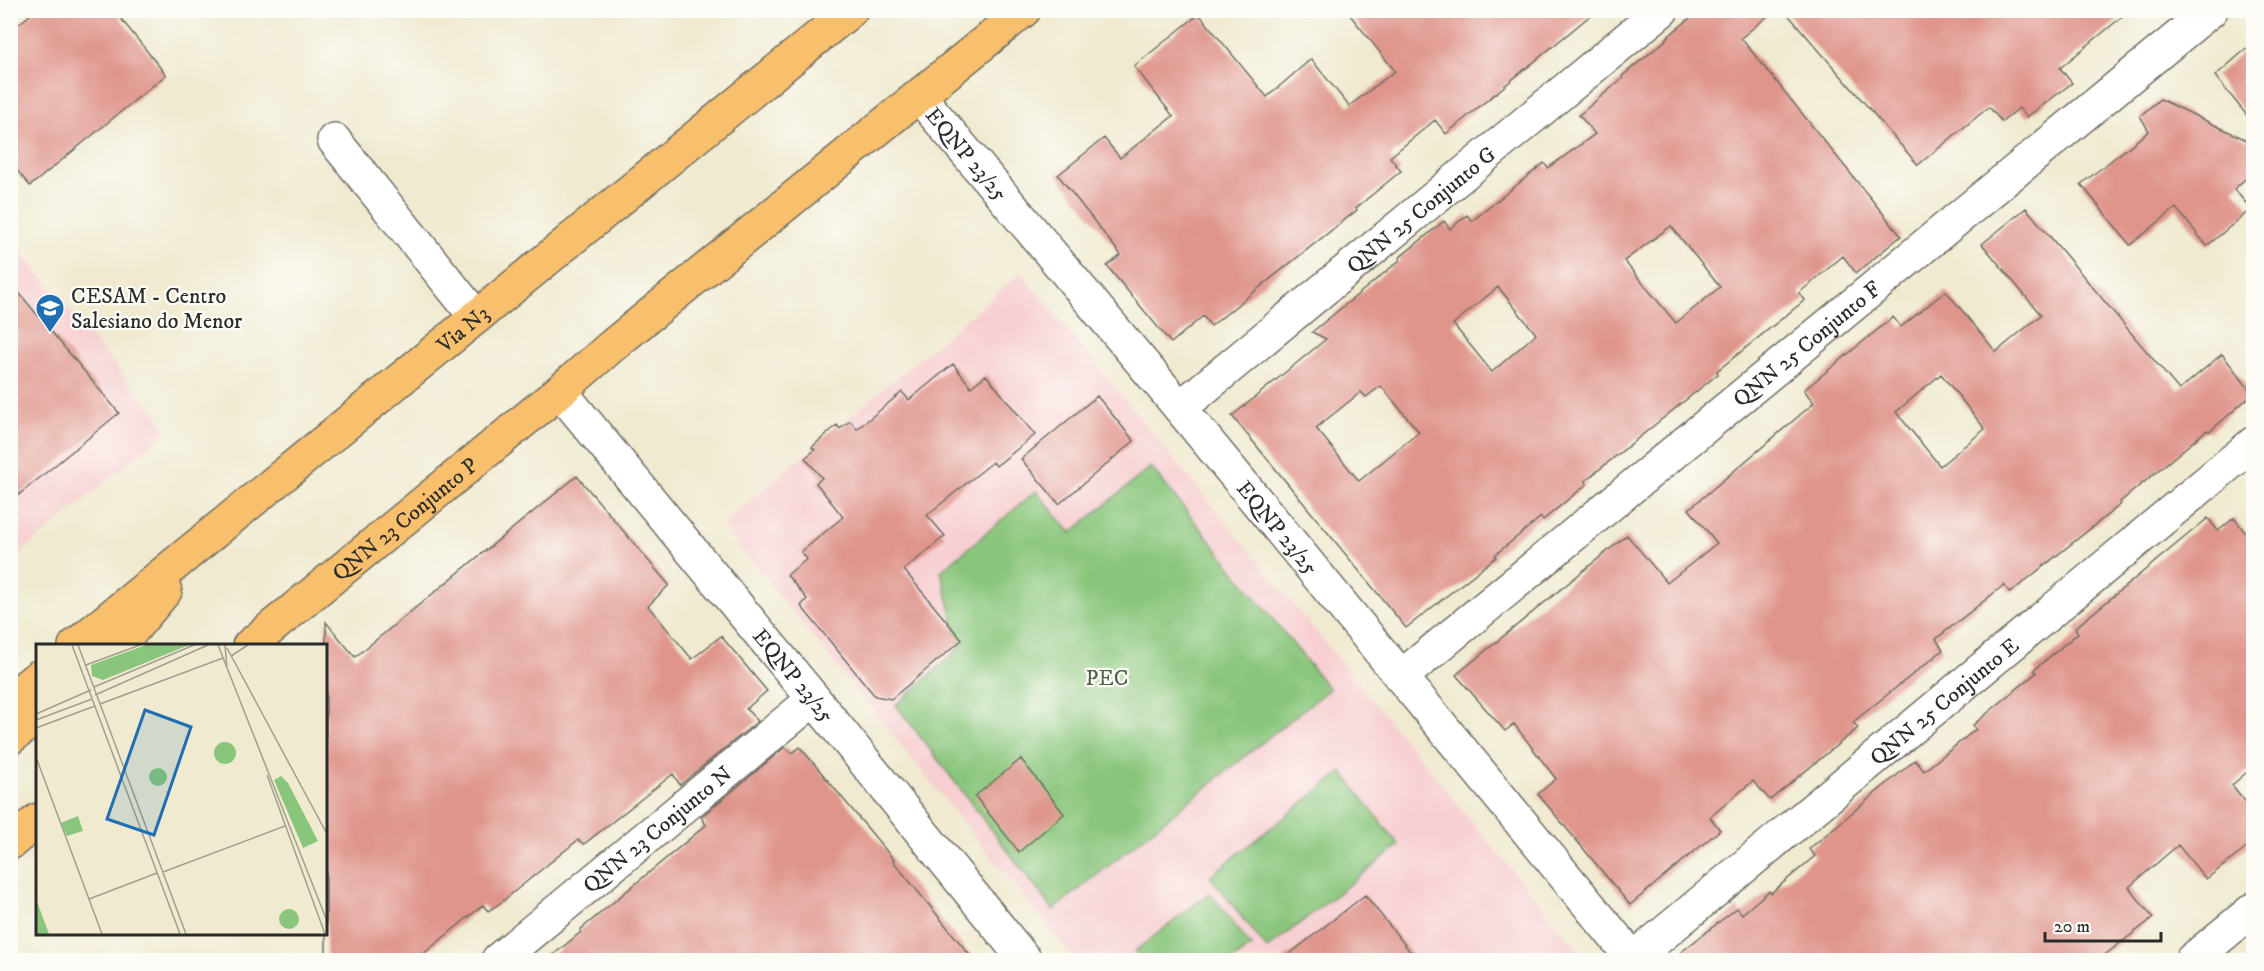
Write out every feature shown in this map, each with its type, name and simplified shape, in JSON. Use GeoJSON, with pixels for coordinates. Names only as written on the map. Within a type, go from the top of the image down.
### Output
{"type":"FeatureCollection","features":[{"type":"Feature","properties":{"kind":"main road","name":"Via N3"},"geometry":{"type":"LineString","coordinates":[[76,644],[851,10]]}},
{"type":"Feature","properties":{"kind":"main road"},"geometry":{"type":"LineString","coordinates":[[560,391],[631,330],[1024,10]]}},
{"type":"Feature","properties":{"kind":"main road","name":"QNN 23 Conjunto P"},"geometry":{"type":"LineString","coordinates":[[250,644],[560,391]]}},
{"type":"Feature","properties":{"kind":"main road"},"geometry":{"type":"LineString","coordinates":[[120,644],[219,528]]}},
{"type":"Feature","properties":{"kind":"main road"},"geometry":{"type":"LineString","coordinates":[[10,699],[36,678]]}},
{"type":"Feature","properties":{"kind":"main road"},"geometry":{"type":"LineString","coordinates":[[10,738],[36,718]]}},
{"type":"Feature","properties":{"kind":"main road"},"geometry":{"type":"LineString","coordinates":[[10,843],[36,822]]}},
{"type":"Feature","properties":{"kind":"street","name":"QNN 25 Conjunto G"},"geometry":{"type":"LineString","coordinates":[[1180,408],[1662,10]]}},
{"type":"Feature","properties":{"kind":"street","name":"QNN 25 Conjunto F"},"geometry":{"type":"LineString","coordinates":[[1401,677],[2211,10]]}},
{"type":"Feature","properties":{"kind":"street","name":"EQNP 23/25"},"geometry":{"type":"LineString","coordinates":[[919,96],[1180,408],[1633,960]]}},
{"type":"Feature","properties":{"kind":"street"},"geometry":{"type":"LineString","coordinates":[[334,140],[476,317]]}},
{"type":"Feature","properties":{"kind":"street","name":"EQNP 23/25"},"geometry":{"type":"LineString","coordinates":[[560,391],[1025,960]]}},
{"type":"Feature","properties":{"kind":"street","name":"QNN 25 Conjunto E"},"geometry":{"type":"LineString","coordinates":[[1633,960],[2253,443]]}},
{"type":"Feature","properties":{"kind":"street","name":"QNN 23 Conjunto N"},"geometry":{"type":"LineString","coordinates":[[498,960],[814,699]]}},
{"type":"Feature","properties":{"kind":"street"},"geometry":{"type":"LineString","coordinates":[[2192,960],[2253,909]]}},
{"type":"Feature","properties":{"kind":"shaded area","name":"CESAM - Centro Salesiano do Menor"},"geometry":{"type":"Polygon","coordinates":[[[10,238],[168,430],[11,561],[10,561],[10,238]]]}},
{"type":"Feature","properties":{"kind":"shaded area"},"geometry":{"type":"Polygon","coordinates":[[[1021,273],[1586,960],[1075,960],[722,525],[1021,273]]]}},
{"type":"Feature","properties":{"kind":"green space","name":"PEC"},"geometry":{"type":"Polygon","coordinates":[[[1151,467],[1329,689],[1053,910],[896,705],[960,648],[941,571],[1036,491],[1071,533],[1151,467]]]}},
{"type":"Feature","properties":{"kind":"green space"},"geometry":{"type":"Polygon","coordinates":[[[1342,772],[1399,845],[1267,949],[1210,876],[1342,772]]]}},
{"type":"Feature","properties":{"kind":"green space"},"geometry":{"type":"Polygon","coordinates":[[[1210,893],[1251,946],[1233,960],[1143,960],[1135,951],[1210,893]]]}},
{"type":"Feature","properties":{"kind":"building"},"geometry":{"type":"Polygon","coordinates":[[[36,10],[114,10],[166,75],[30,186],[10,162],[10,31],[36,10]]]}},
{"type":"Feature","properties":{"kind":"building"},"geometry":{"type":"Polygon","coordinates":[[[1346,10],[1597,10],[1446,134],[1435,120],[1390,157],[1401,171],[1356,208],[1357,210],[1211,326],[1203,316],[1171,343],[1107,266],[1121,255],[1058,175],[1104,138],[1120,158],[1173,116],[1134,66],[1199,14],[1267,97],[1311,59],[1349,106],[1395,71],[1346,10]]]}},
{"type":"Feature","properties":{"kind":"building"},"geometry":{"type":"Polygon","coordinates":[[[1700,10],[1775,10],[1741,38],[1901,236],[1856,273],[1843,256],[1799,293],[1805,300],[1717,371],[1718,374],[1585,481],[1587,484],[1543,520],[1541,517],[1495,555],[1496,557],[1406,628],[1232,416],[1326,339],[1312,332],[1444,221],[1450,229],[1467,215],[1472,221],[1544,163],[1548,168],[1595,134],[1579,115],[1700,10]],[[1671,226],[1624,261],[1676,323],[1720,287],[1671,226]],[[1498,287],[1453,324],[1492,372],[1536,334],[1498,287]],[[1381,386],[1366,397],[1361,392],[1316,428],[1359,481],[1419,432],[1381,386]]]}},
{"type":"Feature","properties":{"kind":"building"},"geometry":{"type":"Polygon","coordinates":[[[1784,10],[2130,10],[2060,68],[2072,83],[2027,117],[2019,108],[2002,122],[1989,107],[1918,165],[1784,10]]]}},
{"type":"Feature","properties":{"kind":"building"},"geometry":{"type":"Polygon","coordinates":[[[2253,43],[2253,123],[2215,76],[2253,43]]]}},
{"type":"Feature","properties":{"kind":"building"},"geometry":{"type":"Polygon","coordinates":[[[2160,99],[2253,143],[2253,172],[2234,189],[2251,209],[2207,246],[2176,208],[2130,245],[2081,184],[2149,131],[2140,116],[2160,99]]]}},
{"type":"Feature","properties":{"kind":"building"},"geometry":{"type":"Polygon","coordinates":[[[2026,208],[2179,390],[2222,354],[2253,394],[2010,593],[2004,585],[1936,639],[1943,650],[1853,722],[1858,728],[1770,800],[1753,781],[1710,817],[1720,830],[1630,905],[1538,794],[1556,779],[1514,724],[1505,731],[1456,675],[1627,535],[1667,583],[1717,543],[1689,509],[1814,403],[1804,390],[1893,317],[1901,327],[1946,291],[1996,352],[2041,315],[1982,244],[2026,208]],[[1941,374],[1896,412],[1940,466],[1985,429],[1941,374]]]}},
{"type":"Feature","properties":{"kind":"building"},"geometry":{"type":"Polygon","coordinates":[[[10,282],[119,413],[10,502],[10,282]]]}},
{"type":"Feature","properties":{"kind":"building"},"geometry":{"type":"Polygon","coordinates":[[[953,364],[971,387],[986,375],[1035,435],[996,466],[993,462],[927,515],[945,536],[904,570],[962,640],[891,699],[875,696],[801,606],[807,599],[787,575],[807,559],[801,552],[843,517],[816,483],[822,478],[805,458],[815,450],[812,447],[837,425],[840,429],[850,421],[857,429],[902,392],[909,400],[953,364]]]}},
{"type":"Feature","properties":{"kind":"building"},"geometry":{"type":"Polygon","coordinates":[[[1097,396],[1134,441],[1059,504],[1021,459],[1097,396]]]}},
{"type":"Feature","properties":{"kind":"building"},"geometry":{"type":"Polygon","coordinates":[[[577,476],[669,585],[648,606],[692,659],[721,636],[767,691],[746,709],[758,721],[680,785],[673,774],[584,844],[578,840],[499,904],[488,911],[483,905],[416,960],[326,960],[326,622],[355,657],[577,476]]]}},
{"type":"Feature","properties":{"kind":"building"},"geometry":{"type":"Polygon","coordinates":[[[2208,518],[2218,531],[2234,518],[2253,542],[2253,767],[2232,785],[2253,811],[2253,843],[2206,879],[2178,845],[2129,887],[2153,918],[2098,960],[1671,960],[1737,908],[1742,914],[1769,891],[1771,893],[1815,856],[1809,849],[1915,760],[1924,771],[1976,729],[1973,725],[2036,673],[2034,670],[2078,633],[2075,628],[2208,518]]]}},
{"type":"Feature","properties":{"kind":"building"},"geometry":{"type":"Polygon","coordinates":[[[785,747],[792,753],[800,747],[974,960],[547,960],[706,825],[701,817],[785,747]]]}},
{"type":"Feature","properties":{"kind":"building"},"geometry":{"type":"Polygon","coordinates":[[[1021,759],[1064,814],[1019,852],[975,796],[1021,759]]]}},
{"type":"Feature","properties":{"kind":"building"},"geometry":{"type":"Polygon","coordinates":[[[1365,895],[1417,960],[1282,960],[1365,895]]]}},
{"type":"Feature","properties":{"kind":"place","name":"CESAM - Centro Salesiano do Menor"},"geometry":{"type":"Point","coordinates":[50,334]}}]}
